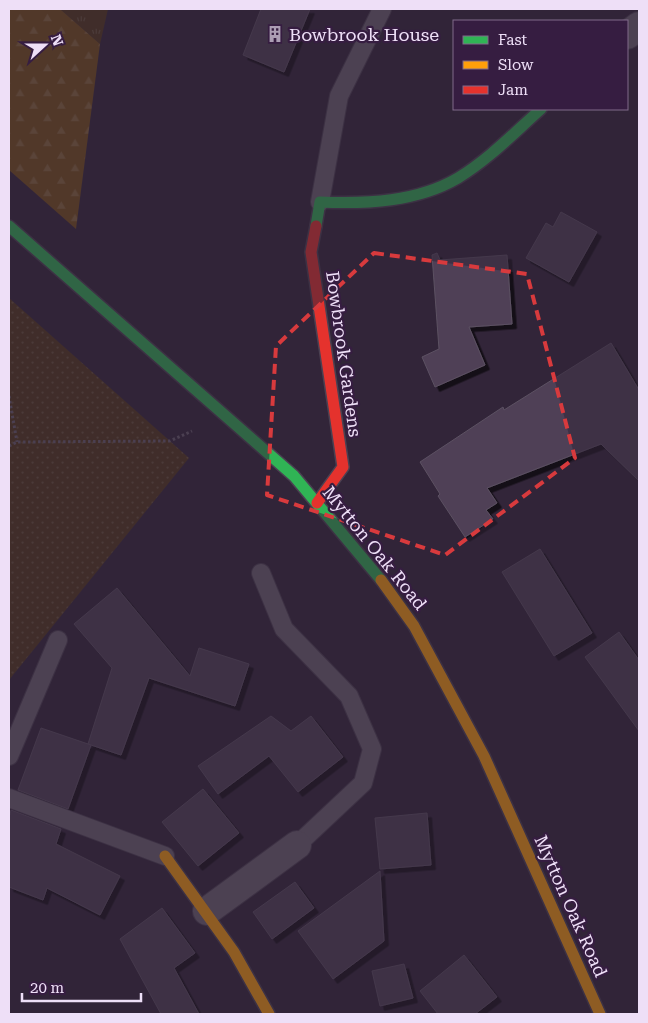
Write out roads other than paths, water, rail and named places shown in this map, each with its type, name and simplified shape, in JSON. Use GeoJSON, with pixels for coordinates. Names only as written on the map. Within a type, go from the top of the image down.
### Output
{"type":"FeatureCollection","features":[{"type":"Feature","properties":{"kind":"main road"},"geometry":{"type":"LineString","coordinates":[[320,202],[362,204],[416,195],[445,184],[480,162],[540,110]]}},
{"type":"Feature","properties":{"kind":"main road","name":"Bowbrook Gardens"},"geometry":{"type":"LineString","coordinates":[[317,503],[343,467],[311,252],[320,202]]}},
{"type":"Feature","properties":{"kind":"main road","name":"Mytton Oak Road"},"geometry":{"type":"LineString","coordinates":[[9,226],[294,476],[394,596],[414,626],[484,756],[600,1014]]}},
{"type":"Feature","properties":{"kind":"main road"},"geometry":{"type":"LineString","coordinates":[[165,856],[207,911],[251,978],[269,1014]]}},
{"type":"Feature","properties":{"kind":"street"},"geometry":{"type":"LineString","coordinates":[[628,35],[639,26]]}},
{"type":"Feature","properties":{"kind":"street"},"geometry":{"type":"LineString","coordinates":[[207,911],[297,845]]}},
{"type":"Feature","properties":{"kind":"lane"},"geometry":{"type":"LineString","coordinates":[[320,202],[339,96],[382,9]]}},
{"type":"Feature","properties":{"kind":"lane"},"geometry":{"type":"LineString","coordinates":[[261,573],[284,629],[349,696],[372,749],[363,783],[297,845]]}},
{"type":"Feature","properties":{"kind":"lane"},"geometry":{"type":"LineString","coordinates":[[9,756],[58,640]]}},
{"type":"Feature","properties":{"kind":"lane"},"geometry":{"type":"LineString","coordinates":[[9,798],[165,856]]}},
{"type":"Feature","properties":{"kind":"place","name":"Bowbrook House"},"geometry":{"type":"Point","coordinates":[275,34]}}]}
